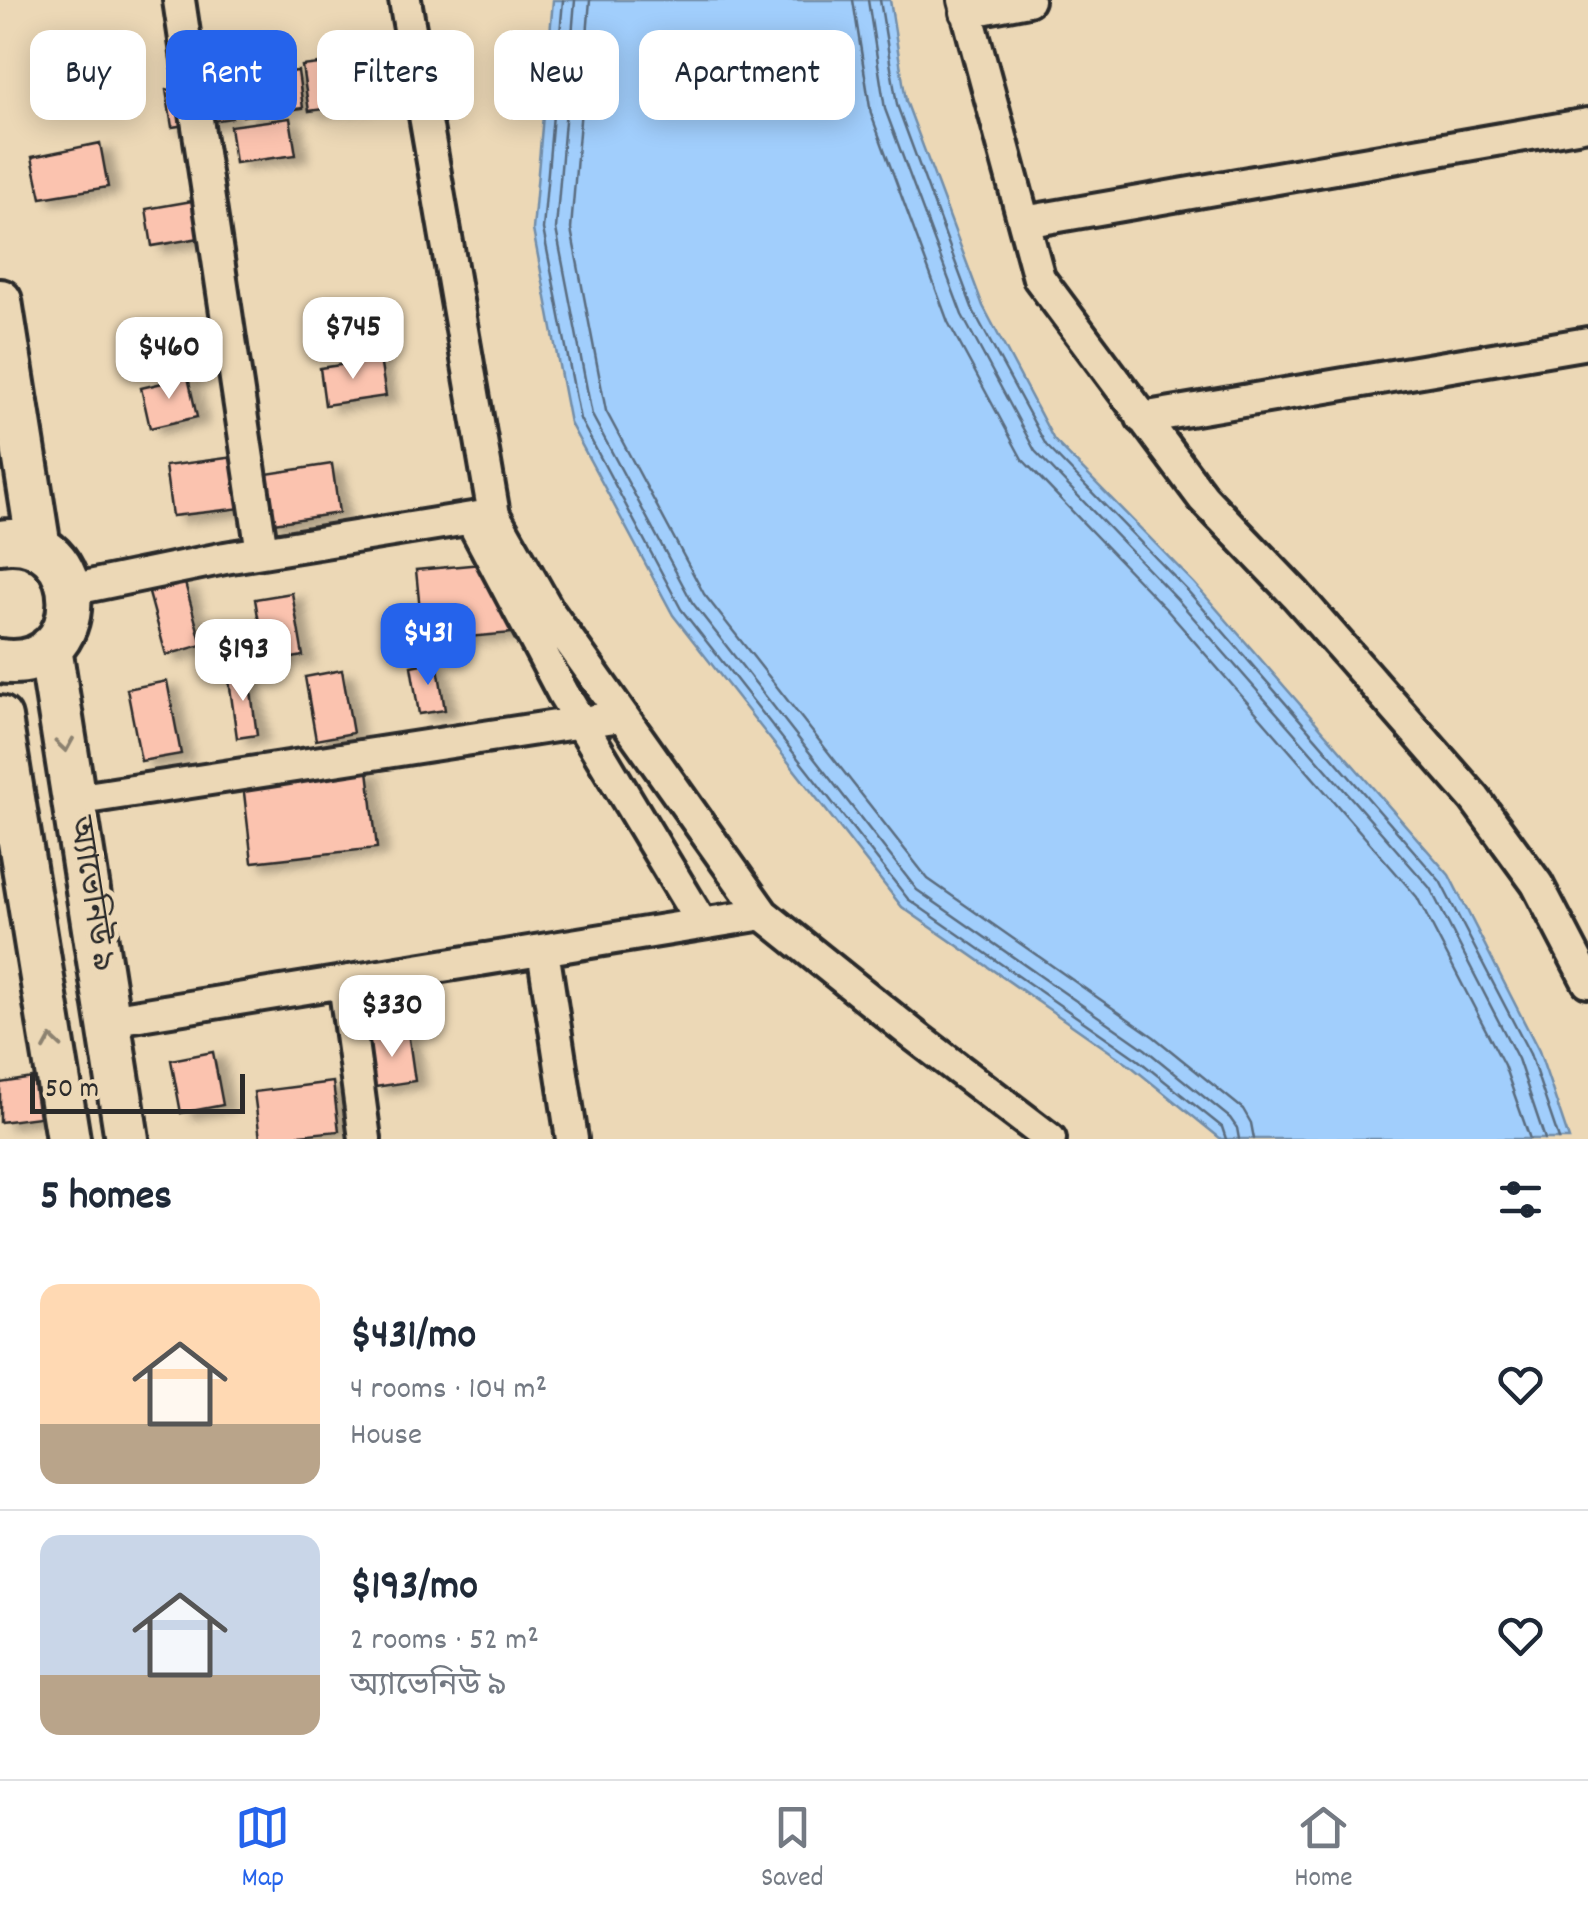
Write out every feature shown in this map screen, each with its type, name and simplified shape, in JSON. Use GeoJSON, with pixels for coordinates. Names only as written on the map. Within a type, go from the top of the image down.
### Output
{"type":"FeatureCollection","features":[{"type":"Feature","properties":{"kind":"street"},"geometry":{"type":"LineString","coordinates":[[179,0],[262,552]]}},
{"type":"Feature","properties":{"kind":"street"},"geometry":{"type":"LineString","coordinates":[[405,0],[483,517],[581,722],[702,924]]}},
{"type":"Feature","properties":{"kind":"street"},"geometry":{"type":"LineString","coordinates":[[1028,0],[965,6],[1039,278],[1203,498],[1296,595],[1475,798],[1537,884],[1588,982]]}},
{"type":"Feature","properties":{"kind":"street"},"geometry":{"type":"LineString","coordinates":[[1024,222],[1588,124]]}},
{"type":"Feature","properties":{"kind":"street"},"geometry":{"type":"LineString","coordinates":[[0,301],[20,545],[54,559],[70,590],[68,622],[50,648],[32,659],[0,662]]}},
{"type":"Feature","properties":{"kind":"street"},"geometry":{"type":"LineString","coordinates":[[1142,418],[1588,344]]}},
{"type":"Feature","properties":{"kind":"street"},"geometry":{"type":"LineString","coordinates":[[70,590],[262,552],[483,517]]}},
{"type":"Feature","properties":{"kind":"street"},"geometry":{"type":"LineString","coordinates":[[483,517],[763,914],[1050,1139]]}},
{"type":"Feature","properties":{"kind":"street","name":"অ্যাভেনিউ ৯"},"geometry":{"type":"LineString","coordinates":[[50,648],[127,1139]]}},
{"type":"Feature","properties":{"kind":"street"},"geometry":{"type":"LineString","coordinates":[[74,800],[621,716]]}},
{"type":"Feature","properties":{"kind":"street","name":"অ্যাভেনিউ ৯"},"geometry":{"type":"LineString","coordinates":[[0,718],[68,1139]]}},
{"type":"Feature","properties":{"kind":"street"},"geometry":{"type":"LineString","coordinates":[[109,1020],[763,914]]}},
{"type":"Feature","properties":{"kind":"street"},"geometry":{"type":"LineString","coordinates":[[544,950],[572,1139]]}},
{"type":"Feature","properties":{"kind":"street"},"geometry":{"type":"LineString","coordinates":[[344,982],[365,1139]]}},
{"type":"Feature","properties":{"kind":"water"},"geometry":{"type":"Polygon","coordinates":[[[553,0],[890,0],[906,101],[983,306],[1054,440],[1194,583],[1449,875],[1539,1051],[1569,1139],[1221,1139],[1132,1067],[902,907],[673,615],[570,423],[533,230],[543,120],[619,120],[619,30],[550,30],[553,0]]]}},
{"type":"Feature","properties":{"kind":"building"},"geometry":{"type":"Polygon","coordinates":[[[317,64],[317,110],[309,111],[302,66],[317,64]]]}},
{"type":"Feature","properties":{"kind":"building"},"geometry":{"type":"Polygon","coordinates":[[[297,71],[303,108],[297,109],[297,71]]]}},
{"type":"Feature","properties":{"kind":"building"},"geometry":{"type":"Polygon","coordinates":[[[171,120],[219,120],[172,127],[171,120]]]}},
{"type":"Feature","properties":{"kind":"building"},"geometry":{"type":"Polygon","coordinates":[[[290,120],[296,155],[235,163],[230,126],[290,120]]]}},
{"type":"Feature","properties":{"kind":"building"},"geometry":{"type":"Polygon","coordinates":[[[100,143],[108,187],[41,198],[32,157],[100,143]]]}},
{"type":"Feature","properties":{"kind":"building"},"geometry":{"type":"Polygon","coordinates":[[[198,200],[205,237],[152,246],[146,209],[198,200]]]}},
{"type":"Feature","properties":{"kind":"building"},"geometry":{"type":"Polygon","coordinates":[[[380,359],[386,396],[325,405],[320,368],[380,359]]]}},
{"type":"Feature","properties":{"kind":"building"},"geometry":{"type":"Polygon","coordinates":[[[188,377],[197,417],[150,428],[141,388],[188,377]]]}},
{"type":"Feature","properties":{"kind":"building"},"geometry":{"type":"Polygon","coordinates":[[[235,457],[242,508],[172,516],[165,466],[235,457]]]}},
{"type":"Feature","properties":{"kind":"building"},"geometry":{"type":"Polygon","coordinates":[[[332,464],[339,513],[267,524],[260,475],[332,464]]]}},
{"type":"Feature","properties":{"kind":"building"},"geometry":{"type":"Polygon","coordinates":[[[492,563],[524,632],[423,641],[416,570],[492,563]]]}},
{"type":"Feature","properties":{"kind":"building"},"geometry":{"type":"Polygon","coordinates":[[[185,583],[202,645],[166,655],[149,593],[185,583]]]}},
{"type":"Feature","properties":{"kind":"building"},"geometry":{"type":"Polygon","coordinates":[[[292,593],[303,656],[266,663],[255,599],[292,593]]]}},
{"type":"Feature","properties":{"kind":"building"},"geometry":{"type":"Polygon","coordinates":[[[437,661],[445,710],[419,714],[411,666],[437,661]]]}},
{"type":"Feature","properties":{"kind":"building"},"geometry":{"type":"Polygon","coordinates":[[[248,670],[257,735],[237,738],[228,673],[248,670]]]}},
{"type":"Feature","properties":{"kind":"building"},"geometry":{"type":"Polygon","coordinates":[[[342,670],[353,733],[316,740],[305,677],[342,670]]]}},
{"type":"Feature","properties":{"kind":"building"},"geometry":{"type":"Polygon","coordinates":[[[167,681],[181,754],[141,761],[127,689],[167,681]]]}},
{"type":"Feature","properties":{"kind":"building"},"geometry":{"type":"Polygon","coordinates":[[[368,770],[377,848],[252,862],[243,784],[368,770]]]}},
{"type":"Feature","properties":{"kind":"building"},"geometry":{"type":"Polygon","coordinates":[[[408,1032],[415,1081],[375,1087],[368,1038],[408,1032]]]}},
{"type":"Feature","properties":{"kind":"building"},"geometry":{"type":"Polygon","coordinates":[[[213,1052],[223,1105],[181,1113],[171,1060],[213,1052]]]}},
{"type":"Feature","properties":{"kind":"building"},"geometry":{"type":"Polygon","coordinates":[[[33,1078],[39,1117],[0,1122],[0,1083],[33,1078]]]}},
{"type":"Feature","properties":{"kind":"building"},"geometry":{"type":"Polygon","coordinates":[[[333,1082],[339,1131],[260,1139],[254,1092],[333,1082]]]}}]}
